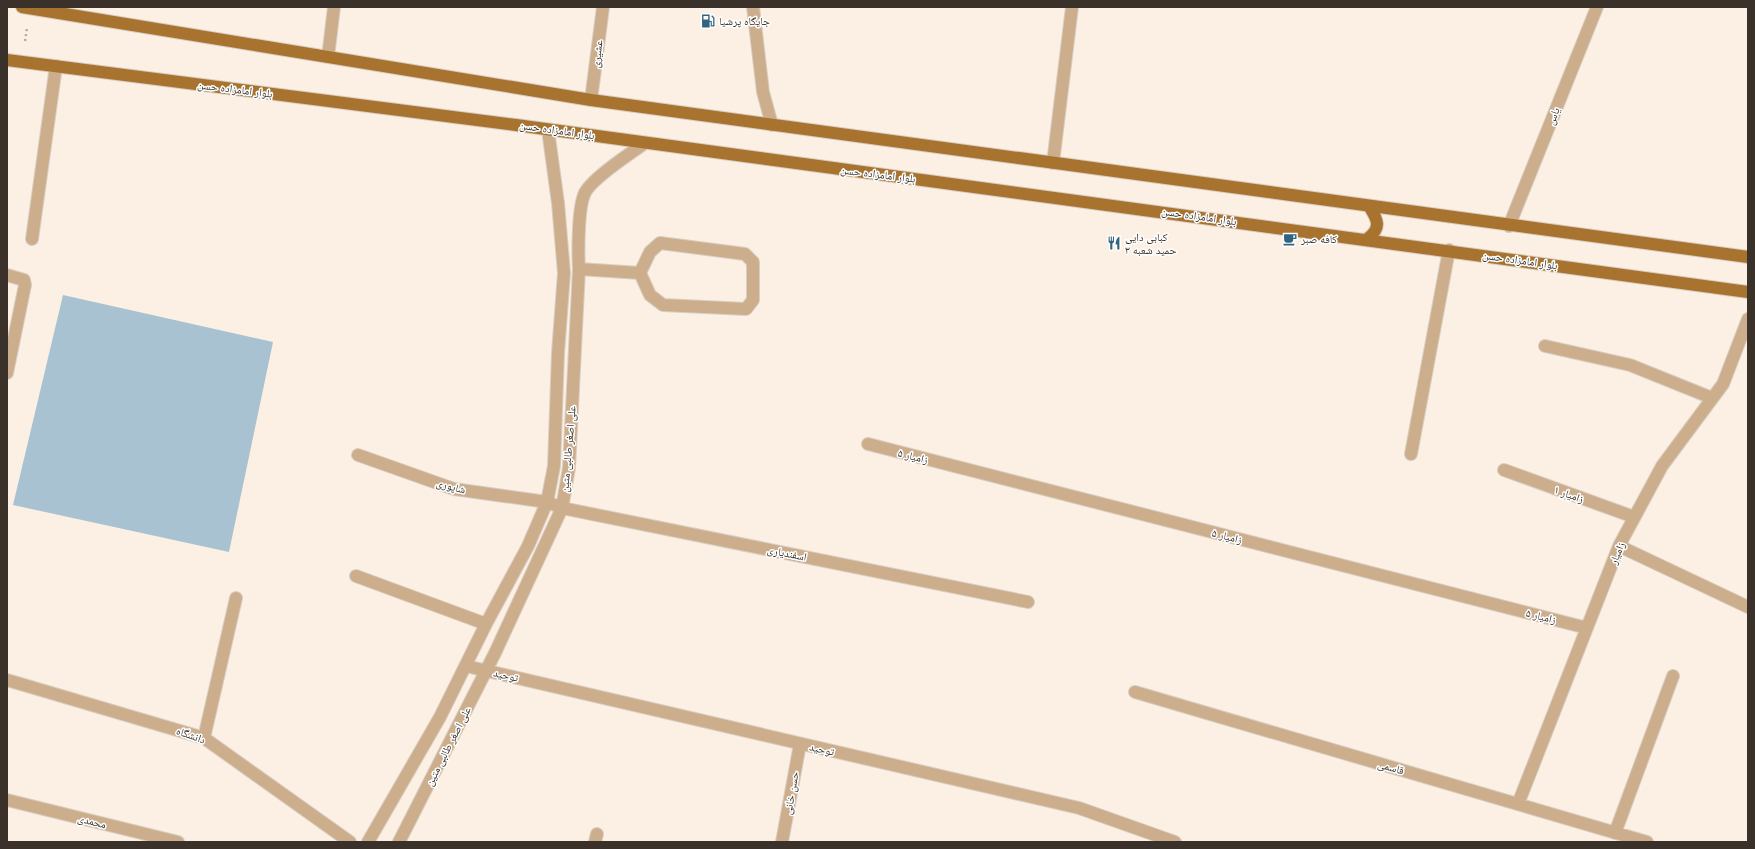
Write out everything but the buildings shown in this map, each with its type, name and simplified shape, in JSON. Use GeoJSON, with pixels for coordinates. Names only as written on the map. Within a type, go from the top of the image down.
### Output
{"type":"FeatureCollection","features":[{"type":"Feature","properties":{"kind":"main road"},"geometry":{"type":"LineString","coordinates":[[26,8],[591,100],[1509,226],[1748,257]]}},
{"type":"Feature","properties":{"kind":"main road","name":"بلوار امامزاده حسن"},"geometry":{"type":"LineString","coordinates":[[7,60],[1367,239],[1748,292]]}},
{"type":"Feature","properties":{"kind":"main road"},"geometry":{"type":"LineString","coordinates":[[1367,239],[1374,234],[1377,226],[1376,217],[1369,206]]}},
{"type":"Feature","properties":{"kind":"street"},"geometry":{"type":"LineString","coordinates":[[328,57],[334,7]]}},
{"type":"Feature","properties":{"kind":"street","name":"عشیری"},"geometry":{"type":"LineString","coordinates":[[591,100],[603,7]]}},
{"type":"Feature","properties":{"kind":"street"},"geometry":{"type":"LineString","coordinates":[[753,7],[763,92],[772,125]]}},
{"type":"Feature","properties":{"kind":"street"},"geometry":{"type":"LineString","coordinates":[[1053,163],[1072,7]]}},
{"type":"Feature","properties":{"kind":"street","name":"یاس"},"geometry":{"type":"LineString","coordinates":[[1509,226],[1597,7]]}},
{"type":"Feature","properties":{"kind":"street"},"geometry":{"type":"LineString","coordinates":[[32,239],[56,66]]}},
{"type":"Feature","properties":{"kind":"street","name":"علی اصغر طالبی متین"},"geometry":{"type":"LineString","coordinates":[[368,842],[440,717],[486,624],[528,546],[546,502],[554,466],[558,353],[564,273],[558,203],[548,130]]}},
{"type":"Feature","properties":{"kind":"street","name":"علی اصغر طالبی متین"},"geometry":{"type":"LineString","coordinates":[[399,842],[486,671],[562,508],[569,468],[580,222],[584,194],[605,171],[645,143]]}},
{"type":"Feature","properties":{"kind":"street"},"geometry":{"type":"LineString","coordinates":[[660,243],[745,254],[753,262],[753,300],[746,309],[663,305],[650,295],[640,273],[650,252],[660,243]]}},
{"type":"Feature","properties":{"kind":"street"},"geometry":{"type":"LineString","coordinates":[[1411,454],[1449,250]]}},
{"type":"Feature","properties":{"kind":"street"},"geometry":{"type":"LineString","coordinates":[[579,269],[640,273]]}},
{"type":"Feature","properties":{"kind":"street"},"geometry":{"type":"LineString","coordinates":[[7,275],[24,280],[26,285],[7,373]]}},
{"type":"Feature","properties":{"kind":"street","name":"زامیار"},"geometry":{"type":"LineString","coordinates":[[1518,804],[1618,546],[1662,466],[1722,384],[1748,319]]}},
{"type":"Feature","properties":{"kind":"street"},"geometry":{"type":"LineString","coordinates":[[1545,346],[1630,365],[1712,398]]}},
{"type":"Feature","properties":{"kind":"street","name":"زامیار ۵"},"geometry":{"type":"LineString","coordinates":[[868,444],[1587,628]]}},
{"type":"Feature","properties":{"kind":"street","name":"شاپوری"},"geometry":{"type":"LineString","coordinates":[[358,455],[454,489],[546,502]]}},
{"type":"Feature","properties":{"kind":"street","name":"زامیار ۱"},"geometry":{"type":"LineString","coordinates":[[1504,470],[1634,517]]}},
{"type":"Feature","properties":{"kind":"street","name":"اسفندیاری"},"geometry":{"type":"LineString","coordinates":[[546,502],[562,508],[1028,602]]}},
{"type":"Feature","properties":{"kind":"street"},"geometry":{"type":"LineString","coordinates":[[1618,546],[1748,607]]}},
{"type":"Feature","properties":{"kind":"street"},"geometry":{"type":"LineString","coordinates":[[356,576],[486,624]]}},
{"type":"Feature","properties":{"kind":"street"},"geometry":{"type":"LineString","coordinates":[[204,738],[236,598]]}},
{"type":"Feature","properties":{"kind":"street","name":"توحید"},"geometry":{"type":"LineString","coordinates":[[466,666],[1079,808],[1175,842]]}},
{"type":"Feature","properties":{"kind":"street"},"geometry":{"type":"LineString","coordinates":[[1615,833],[1673,676]]}},
{"type":"Feature","properties":{"kind":"street","name":"دانشگاه"},"geometry":{"type":"LineString","coordinates":[[7,680],[204,738],[350,842]]}},
{"type":"Feature","properties":{"kind":"street","name":"قاسمی"},"geometry":{"type":"LineString","coordinates":[[1135,692],[1647,842]]}},
{"type":"Feature","properties":{"kind":"street","name":"حسن خانی"},"geometry":{"type":"LineString","coordinates":[[782,842],[800,744]]}},
{"type":"Feature","properties":{"kind":"street","name":"محمدی"},"geometry":{"type":"LineString","coordinates":[[7,800],[178,842]]}},
{"type":"Feature","properties":{"kind":"path"},"geometry":{"type":"LineString","coordinates":[[23,62],[26,8]]}},
{"type":"Feature","properties":{"kind":"place","name":"جایگاه پرشیا"},"geometry":{"type":"Point","coordinates":[708,21]}},
{"type":"Feature","properties":{"kind":"place","name":"کافه صبر"},"geometry":{"type":"Point","coordinates":[1290,239]}},
{"type":"Feature","properties":{"kind":"place","name":"کبابی دایی حمید شعبه ۳"},"geometry":{"type":"Point","coordinates":[1114,243]}}]}
